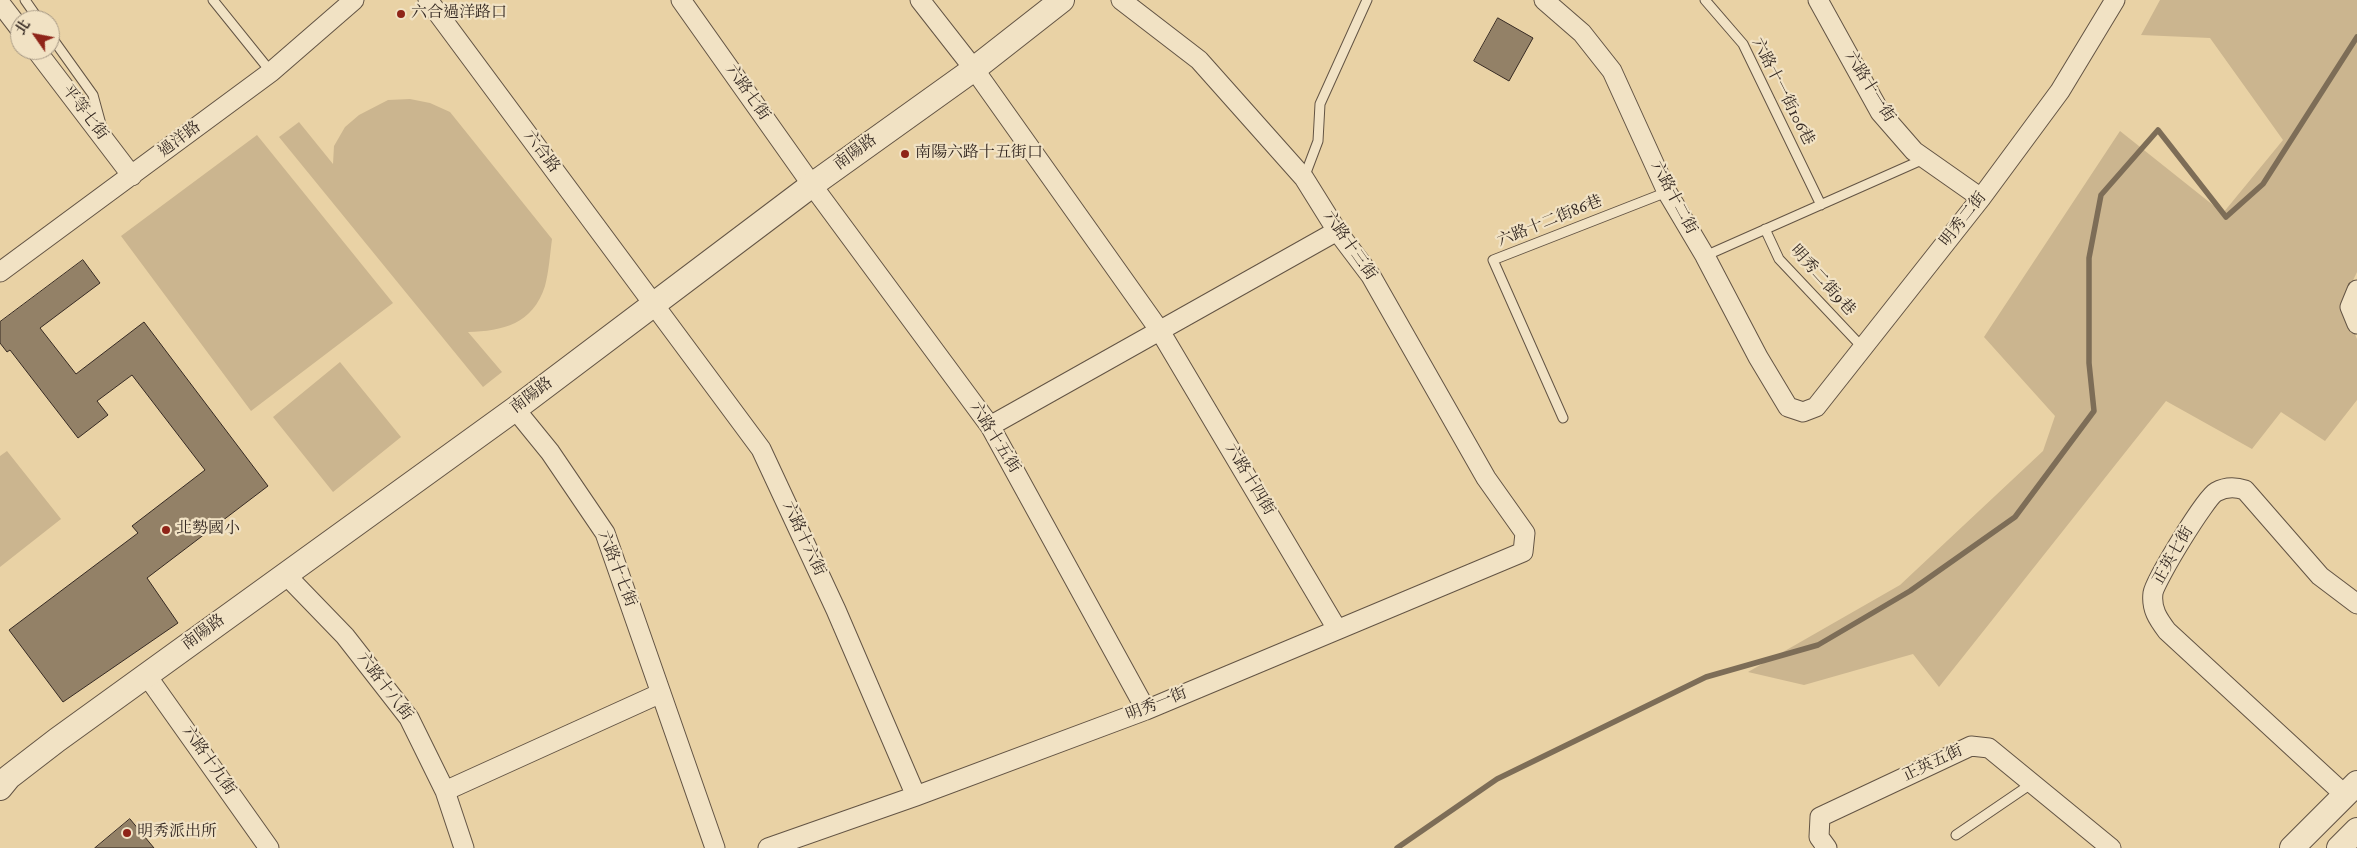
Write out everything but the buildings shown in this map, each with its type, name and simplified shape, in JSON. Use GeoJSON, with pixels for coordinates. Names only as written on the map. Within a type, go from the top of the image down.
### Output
{"type":"FeatureCollection","features":[{"type":"Feature","properties":{"kind":"street","name":"過洋路"},"geometry":{"type":"LineString","coordinates":[[0,272],[271,72],[354,0]]}},
{"type":"Feature","properties":{"kind":"street","name":"六合路"},"geometry":{"type":"LineString","coordinates":[[428,0],[654,303]]}},
{"type":"Feature","properties":{"kind":"street","name":"六路七街"},"geometry":{"type":"LineString","coordinates":[[681,0],[812,185]]}},
{"type":"Feature","properties":{"kind":"street","name":"六路十四街"},"geometry":{"type":"LineString","coordinates":[[920,0],[974,69],[1160,331],[1337,629]]}},
{"type":"Feature","properties":{"kind":"street","name":"南陽路"},"geometry":{"type":"LineString","coordinates":[[0,788],[22,767],[285,574],[515,409],[812,185],[974,69],[1062,0]]}},
{"type":"Feature","properties":{"kind":"street","name":"六路十三街"},"geometry":{"type":"LineString","coordinates":[[1121,0],[1199,60],[1304,178],[1337,232],[1371,276],[1486,478],[1525,533]]}},
{"type":"Feature","properties":{"kind":"street","name":"六路十二街"},"geometry":{"type":"LineString","coordinates":[[1544,0],[1582,33],[1612,71],[1667,192],[1705,256],[1758,357],[1788,408]]}},
{"type":"Feature","properties":{"kind":"street","name":"六路十一街"},"geometry":{"type":"LineString","coordinates":[[1818,0],[1880,112],[1914,151],[1982,198]]}},
{"type":"Feature","properties":{"kind":"street"},"geometry":{"type":"LineString","coordinates":[[0,3],[10,16]]}},
{"type":"Feature","properties":{"kind":"street","name":"明秀二街"},"geometry":{"type":"LineString","coordinates":[[1788,408],[1803,412],[1816,407],[1982,198],[2060,91],[2107,3]]}},
{"type":"Feature","properties":{"kind":"street","name":"平等七街"},"geometry":{"type":"LineString","coordinates":[[44,60],[132,176]]}},
{"type":"Feature","properties":{"kind":"street","name":"六路十五街"},"geometry":{"type":"LineString","coordinates":[[812,185],[990,426],[1146,710]]}},
{"type":"Feature","properties":{"kind":"street"},"geometry":{"type":"LineString","coordinates":[[990,426],[1337,232]]}},
{"type":"Feature","properties":{"kind":"street"},"geometry":{"type":"LineString","coordinates":[[2357,290],[2350,307],[2357,324]]}},
{"type":"Feature","properties":{"kind":"street","name":"六路十六街"},"geometry":{"type":"LineString","coordinates":[[654,303],[761,449],[836,610],[916,796]]}},
{"type":"Feature","properties":{"kind":"street","name":"六路十七街"},"geometry":{"type":"LineString","coordinates":[[515,409],[550,452],[605,533],[715,848]]}},
{"type":"Feature","properties":{"kind":"street","name":"正英七街"},"geometry":{"type":"LineString","coordinates":[[2352,789],[2167,632],[2154,612],[2153,592],[2187,529],[2215,492],[2235,487],[2245,490],[2320,576],[2357,604]]}},
{"type":"Feature","properties":{"kind":"street","name":"明秀一街"},"geometry":{"type":"LineString","coordinates":[[768,848],[916,796],[1146,710],[1523,552],[1525,533]]}},
{"type":"Feature","properties":{"kind":"street","name":"六路十八街"},"geometry":{"type":"LineString","coordinates":[[285,574],[345,636],[409,718],[445,791],[464,848]]}},
{"type":"Feature","properties":{"kind":"street","name":"六路十九街"},"geometry":{"type":"LineString","coordinates":[[147,676],[269,848]]}},
{"type":"Feature","properties":{"kind":"street"},"geometry":{"type":"LineString","coordinates":[[445,791],[660,693]]}},
{"type":"Feature","properties":{"kind":"street","name":"正英五街"},"geometry":{"type":"LineString","coordinates":[[1827,848],[1819,838],[1820,816],[1971,746],[1989,748],[2111,848]]}},
{"type":"Feature","properties":{"kind":"street"},"geometry":{"type":"LineString","coordinates":[[2292,848],[2352,789]]}},
{"type":"Feature","properties":{"kind":"street"},"geometry":{"type":"LineString","coordinates":[[2339,848],[2357,830]]}},
{"type":"Feature","properties":{"kind":"lane"},"geometry":{"type":"LineString","coordinates":[[213,0],[271,72]]}},
{"type":"Feature","properties":{"kind":"lane"},"geometry":{"type":"LineString","coordinates":[[1304,178],[1318,142],[1320,104],[1367,0]]}},
{"type":"Feature","properties":{"kind":"lane","name":"六路十一街106巷"},"geometry":{"type":"LineString","coordinates":[[1705,0],[1743,44],[1821,205]]}},
{"type":"Feature","properties":{"kind":"lane"},"geometry":{"type":"LineString","coordinates":[[60,50],[93,95],[107,143]]}},
{"type":"Feature","properties":{"kind":"lane"},"geometry":{"type":"LineString","coordinates":[[1705,256],[1925,159]]}},
{"type":"Feature","properties":{"kind":"lane","name":"六路十二街86巷"},"geometry":{"type":"LineString","coordinates":[[1563,418],[1493,260],[1667,192]]}},
{"type":"Feature","properties":{"kind":"lane","name":"明秀二街9巷"},"geometry":{"type":"LineString","coordinates":[[1766,229],[1779,259],[1863,348]]}},
{"type":"Feature","properties":{"kind":"lane"},"geometry":{"type":"LineString","coordinates":[[1956,835],[2031,784]]}},
{"type":"Feature","properties":{"kind":"shaded area"},"geometry":{"type":"Polygon","coordinates":[[[2160,0],[2357,0],[2357,272],[2342,304],[2357,339],[2357,400],[2325,441],[2281,412],[2252,449],[2166,401],[1939,687],[1913,654],[1804,685],[1748,672],[1900,585],[2043,451],[2055,416],[1984,337],[2120,131],[2223,213],[2283,140],[2210,38],[2141,35],[2160,0]]]}},
{"type":"Feature","properties":{"kind":"shaded area"},"geometry":{"type":"Polygon","coordinates":[[[410,99],[430,103],[450,112],[552,239],[545,286],[540,299],[533,309],[525,317],[505,327],[468,332],[502,372],[483,387],[279,137],[299,122],[333,164],[334,146],[345,127],[359,115],[388,100],[410,99]]]}},
{"type":"Feature","properties":{"kind":"shaded area"},"geometry":{"type":"Polygon","coordinates":[[[257,135],[393,303],[251,411],[121,236],[257,135]]]}},
{"type":"Feature","properties":{"kind":"shaded area"},"geometry":{"type":"Polygon","coordinates":[[[340,362],[401,437],[333,492],[273,417],[340,362]]]}},
{"type":"Feature","properties":{"kind":"shaded area"},"geometry":{"type":"Polygon","coordinates":[[[7,451],[61,519],[0,567],[0,456],[7,451]]]}},
{"type":"Feature","properties":{"kind":"waterway"},"geometry":{"type":"LineString","coordinates":[[1397,848],[1497,779],[1706,677],[1818,645],[1910,591],[2015,517],[2094,411],[2089,363],[2089,258],[2101,195],[2158,130],[2226,217],[2263,184],[2357,37]]}},
{"type":"Feature","properties":{"kind":"place","name":"六合過洋路口"},"geometry":{"type":"Point","coordinates":[401,14]}},
{"type":"Feature","properties":{"kind":"place","name":"南陽六路十五街口"},"geometry":{"type":"Point","coordinates":[905,154]}},
{"type":"Feature","properties":{"kind":"place","name":"北勢國小"},"geometry":{"type":"Point","coordinates":[166,530]}},
{"type":"Feature","properties":{"kind":"place","name":"明秀派出所"},"geometry":{"type":"Point","coordinates":[127,833]}}]}
